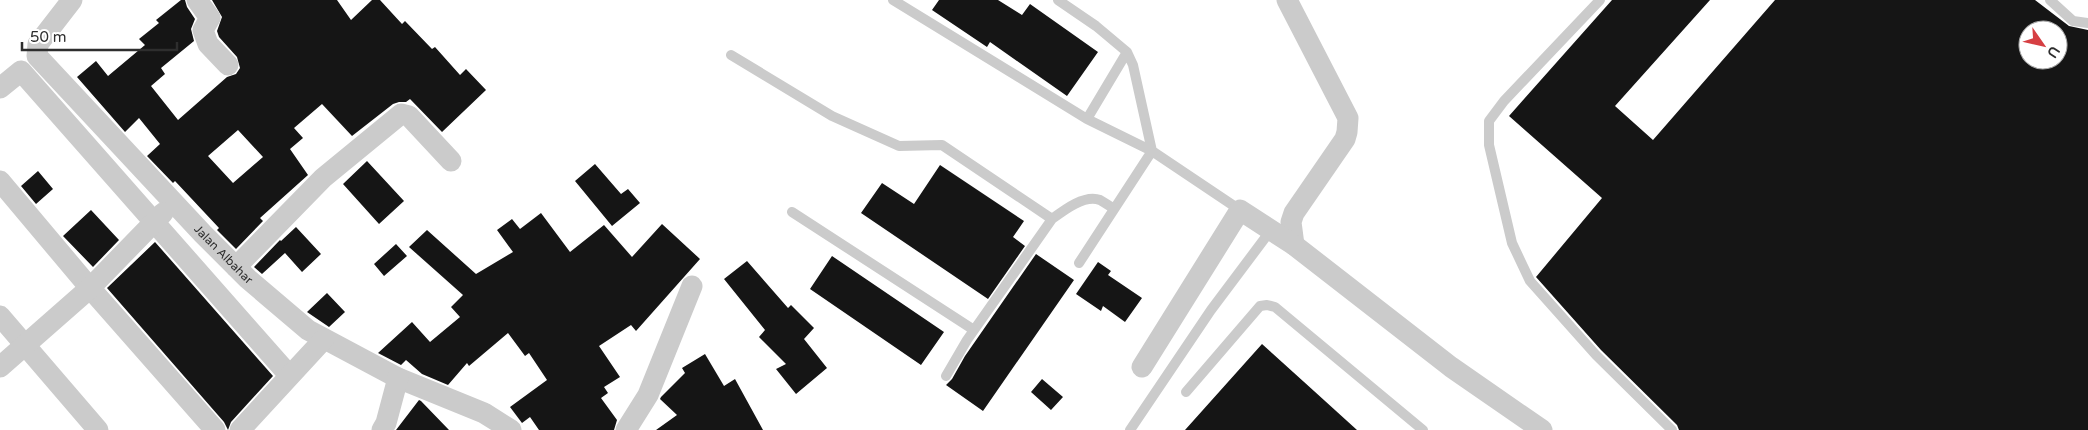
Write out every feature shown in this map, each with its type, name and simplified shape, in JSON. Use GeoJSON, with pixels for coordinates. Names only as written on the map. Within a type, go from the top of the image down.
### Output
{"type":"FeatureCollection","features":[{"type":"Feature","properties":{"kind":"street","name":"Jalan Albahar"},"geometry":{"type":"LineString","coordinates":[[72,0],[38,44],[37,56],[242,273],[308,330],[398,378],[484,413],[511,430]]}},
{"type":"Feature","properties":{"kind":"street"},"geometry":{"type":"LineString","coordinates":[[197,0],[210,18],[203,30],[208,44],[228,65]]}},
{"type":"Feature","properties":{"kind":"street"},"geometry":{"type":"LineString","coordinates":[[1287,0],[1348,118],[1344,139],[1294,213],[1290,222],[1294,245]]}},
{"type":"Feature","properties":{"kind":"street"},"geometry":{"type":"LineString","coordinates":[[0,88],[21,71],[288,375]]}},
{"type":"Feature","properties":{"kind":"street"},"geometry":{"type":"LineString","coordinates":[[223,301],[242,273],[323,178],[402,114],[409,116],[450,161]]}},
{"type":"Feature","properties":{"kind":"street"},"geometry":{"type":"LineString","coordinates":[[0,181],[90,288],[215,430]]}},
{"type":"Feature","properties":{"kind":"street"},"geometry":{"type":"LineString","coordinates":[[0,367],[90,288],[155,223],[173,202]]}},
{"type":"Feature","properties":{"kind":"street"},"geometry":{"type":"LineString","coordinates":[[1142,367],[1240,210],[1294,245],[1451,367],[1542,430]]}},
{"type":"Feature","properties":{"kind":"street"},"geometry":{"type":"LineString","coordinates":[[626,430],[648,395],[692,286]]}},
{"type":"Feature","properties":{"kind":"street"},"geometry":{"type":"LineString","coordinates":[[0,316],[98,430]]}},
{"type":"Feature","properties":{"kind":"street"},"geometry":{"type":"LineString","coordinates":[[240,430],[288,375],[324,339]]}},
{"type":"Feature","properties":{"kind":"street"},"geometry":{"type":"LineString","coordinates":[[388,428],[398,378]]}},
{"type":"Feature","properties":{"kind":"lane"},"geometry":{"type":"LineString","coordinates":[[893,0],[1087,119],[1152,151],[1240,210]]}},
{"type":"Feature","properties":{"kind":"lane"},"geometry":{"type":"LineString","coordinates":[[1058,0],[1096,26],[1127,52],[1134,65],[1152,151],[1079,263]]}},
{"type":"Feature","properties":{"kind":"lane"},"geometry":{"type":"LineString","coordinates":[[1600,0],[1504,101],[1489,121],[1489,145],[1512,243],[1530,281],[1596,354],[1672,430]]}},
{"type":"Feature","properties":{"kind":"lane"},"geometry":{"type":"LineString","coordinates":[[2050,0],[2073,21],[2088,23]]}},
{"type":"Feature","properties":{"kind":"lane"},"geometry":{"type":"LineString","coordinates":[[1087,119],[1127,52]]}},
{"type":"Feature","properties":{"kind":"lane"},"geometry":{"type":"LineString","coordinates":[[731,55],[832,116],[899,146],[942,145],[1052,219]]}},
{"type":"Feature","properties":{"kind":"lane"},"geometry":{"type":"LineString","coordinates":[[946,376],[974,330],[1052,219],[1068,207],[1093,199],[1100,200],[1114,209]]}},
{"type":"Feature","properties":{"kind":"lane"},"geometry":{"type":"LineString","coordinates":[[792,212],[974,330]]}},
{"type":"Feature","properties":{"kind":"lane"},"geometry":{"type":"LineString","coordinates":[[1130,430],[1211,310],[1271,230]]}},
{"type":"Feature","properties":{"kind":"lane"},"geometry":{"type":"LineString","coordinates":[[1186,392],[1260,306],[1267,305],[1274,307],[1424,430]]}},
{"type":"Feature","properties":{"kind":"building"},"geometry":{"type":"Polygon","coordinates":[[[181,0],[185,0],[195,19],[191,29],[194,41],[161,68],[165,74],[151,86],[178,120],[227,77],[236,74],[240,68],[237,57],[219,37],[217,31],[222,17],[212,0],[337,0],[351,20],[372,0],[380,0],[402,24],[405,21],[432,49],[435,47],[460,75],[466,69],[486,90],[442,132],[410,99],[406,102],[393,104],[352,136],[322,104],[294,128],[303,138],[290,149],[308,175],[260,218],[263,221],[236,249],[175,181],[173,183],[147,156],[160,144],[139,118],[125,132],[77,77],[96,61],[108,76],[145,45],[139,39],[159,23],[156,20],[181,0]],[[238,130],[208,156],[233,183],[263,157],[238,130]]]}},
{"type":"Feature","properties":{"kind":"building"},"geometry":{"type":"Polygon","coordinates":[[[939,0],[998,0],[1022,15],[1030,4],[1098,52],[1067,96],[990,42],[987,47],[932,10],[939,0]]]}},
{"type":"Feature","properties":{"kind":"building"},"geometry":{"type":"Polygon","coordinates":[[[1612,0],[1710,0],[1615,106],[1653,140],[1775,0],[2035,0],[2061,20],[2018,20],[2018,70],[2068,70],[2068,25],[2088,30],[2088,430],[1679,430],[1677,425],[1601,350],[1536,277],[1602,198],[1509,116],[1612,0]]]}},
{"type":"Feature","properties":{"kind":"building"},"geometry":{"type":"Polygon","coordinates":[[[367,161],[404,201],[379,224],[343,184],[367,161]]]}},
{"type":"Feature","properties":{"kind":"building"},"geometry":{"type":"Polygon","coordinates":[[[595,164],[621,194],[628,189],[640,203],[612,226],[575,181],[595,164]]]}},
{"type":"Feature","properties":{"kind":"building"},"geometry":{"type":"Polygon","coordinates":[[[940,165],[1024,221],[1013,237],[1025,246],[988,299],[861,213],[882,183],[914,204],[940,165]]]}},
{"type":"Feature","properties":{"kind":"building"},"geometry":{"type":"Polygon","coordinates":[[[38,171],[53,189],[36,204],[21,186],[38,171]]]}},
{"type":"Feature","properties":{"kind":"building"},"geometry":{"type":"Polygon","coordinates":[[[91,210],[119,240],[93,267],[63,236],[91,210]]]}},
{"type":"Feature","properties":{"kind":"building"},"geometry":{"type":"Polygon","coordinates":[[[541,213],[570,252],[604,225],[632,257],[662,224],[700,259],[636,331],[631,325],[599,346],[620,377],[604,387],[608,393],[601,398],[617,420],[614,430],[539,430],[530,417],[522,423],[510,407],[547,380],[529,353],[525,356],[508,333],[469,366],[467,363],[448,385],[422,374],[406,360],[401,365],[378,353],[412,322],[430,342],[460,317],[451,307],[463,295],[409,247],[427,230],[476,274],[513,252],[497,230],[512,219],[520,229],[541,213]]]}},
{"type":"Feature","properties":{"kind":"building"},"geometry":{"type":"Polygon","coordinates":[[[296,227],[321,254],[302,272],[285,253],[262,274],[254,267],[280,240],[296,227]]]}},
{"type":"Feature","properties":{"kind":"building"},"geometry":{"type":"Polygon","coordinates":[[[155,242],[273,376],[231,422],[228,430],[224,422],[107,288],[155,242]]]}},
{"type":"Feature","properties":{"kind":"building"},"geometry":{"type":"Polygon","coordinates":[[[396,244],[407,256],[384,276],[374,264],[396,244]]]}},
{"type":"Feature","properties":{"kind":"building"},"geometry":{"type":"Polygon","coordinates":[[[1036,254],[1074,280],[983,411],[946,385],[952,379],[965,356],[1036,254]]]}},
{"type":"Feature","properties":{"kind":"building"},"geometry":{"type":"Polygon","coordinates":[[[832,256],[944,332],[921,365],[810,289],[832,256]]]}},
{"type":"Feature","properties":{"kind":"building"},"geometry":{"type":"Polygon","coordinates":[[[747,261],[788,308],[791,305],[814,328],[804,339],[827,368],[796,394],[776,369],[786,364],[759,337],[765,330],[724,279],[747,261]]]}},
{"type":"Feature","properties":{"kind":"building"},"geometry":{"type":"Polygon","coordinates":[[[1098,262],[1111,271],[1108,275],[1142,298],[1125,322],[1103,306],[1101,311],[1076,294],[1098,262]]]}},
{"type":"Feature","properties":{"kind":"building"},"geometry":{"type":"Polygon","coordinates":[[[327,293],[345,312],[329,327],[307,312],[327,293]]]}},
{"type":"Feature","properties":{"kind":"building"},"geometry":{"type":"Polygon","coordinates":[[[1262,344],[1314,391],[1357,430],[1185,430],[1262,344]]]}},
{"type":"Feature","properties":{"kind":"building"},"geometry":{"type":"Polygon","coordinates":[[[705,354],[724,386],[735,379],[763,430],[656,430],[677,415],[660,399],[661,397],[685,373],[682,368],[705,354]]]}},
{"type":"Feature","properties":{"kind":"building"},"geometry":{"type":"Polygon","coordinates":[[[1042,379],[1063,397],[1051,410],[1031,392],[1042,379]]]}},
{"type":"Feature","properties":{"kind":"building"},"geometry":{"type":"Polygon","coordinates":[[[419,400],[421,401],[449,430],[396,430],[419,400]]]}}]}
